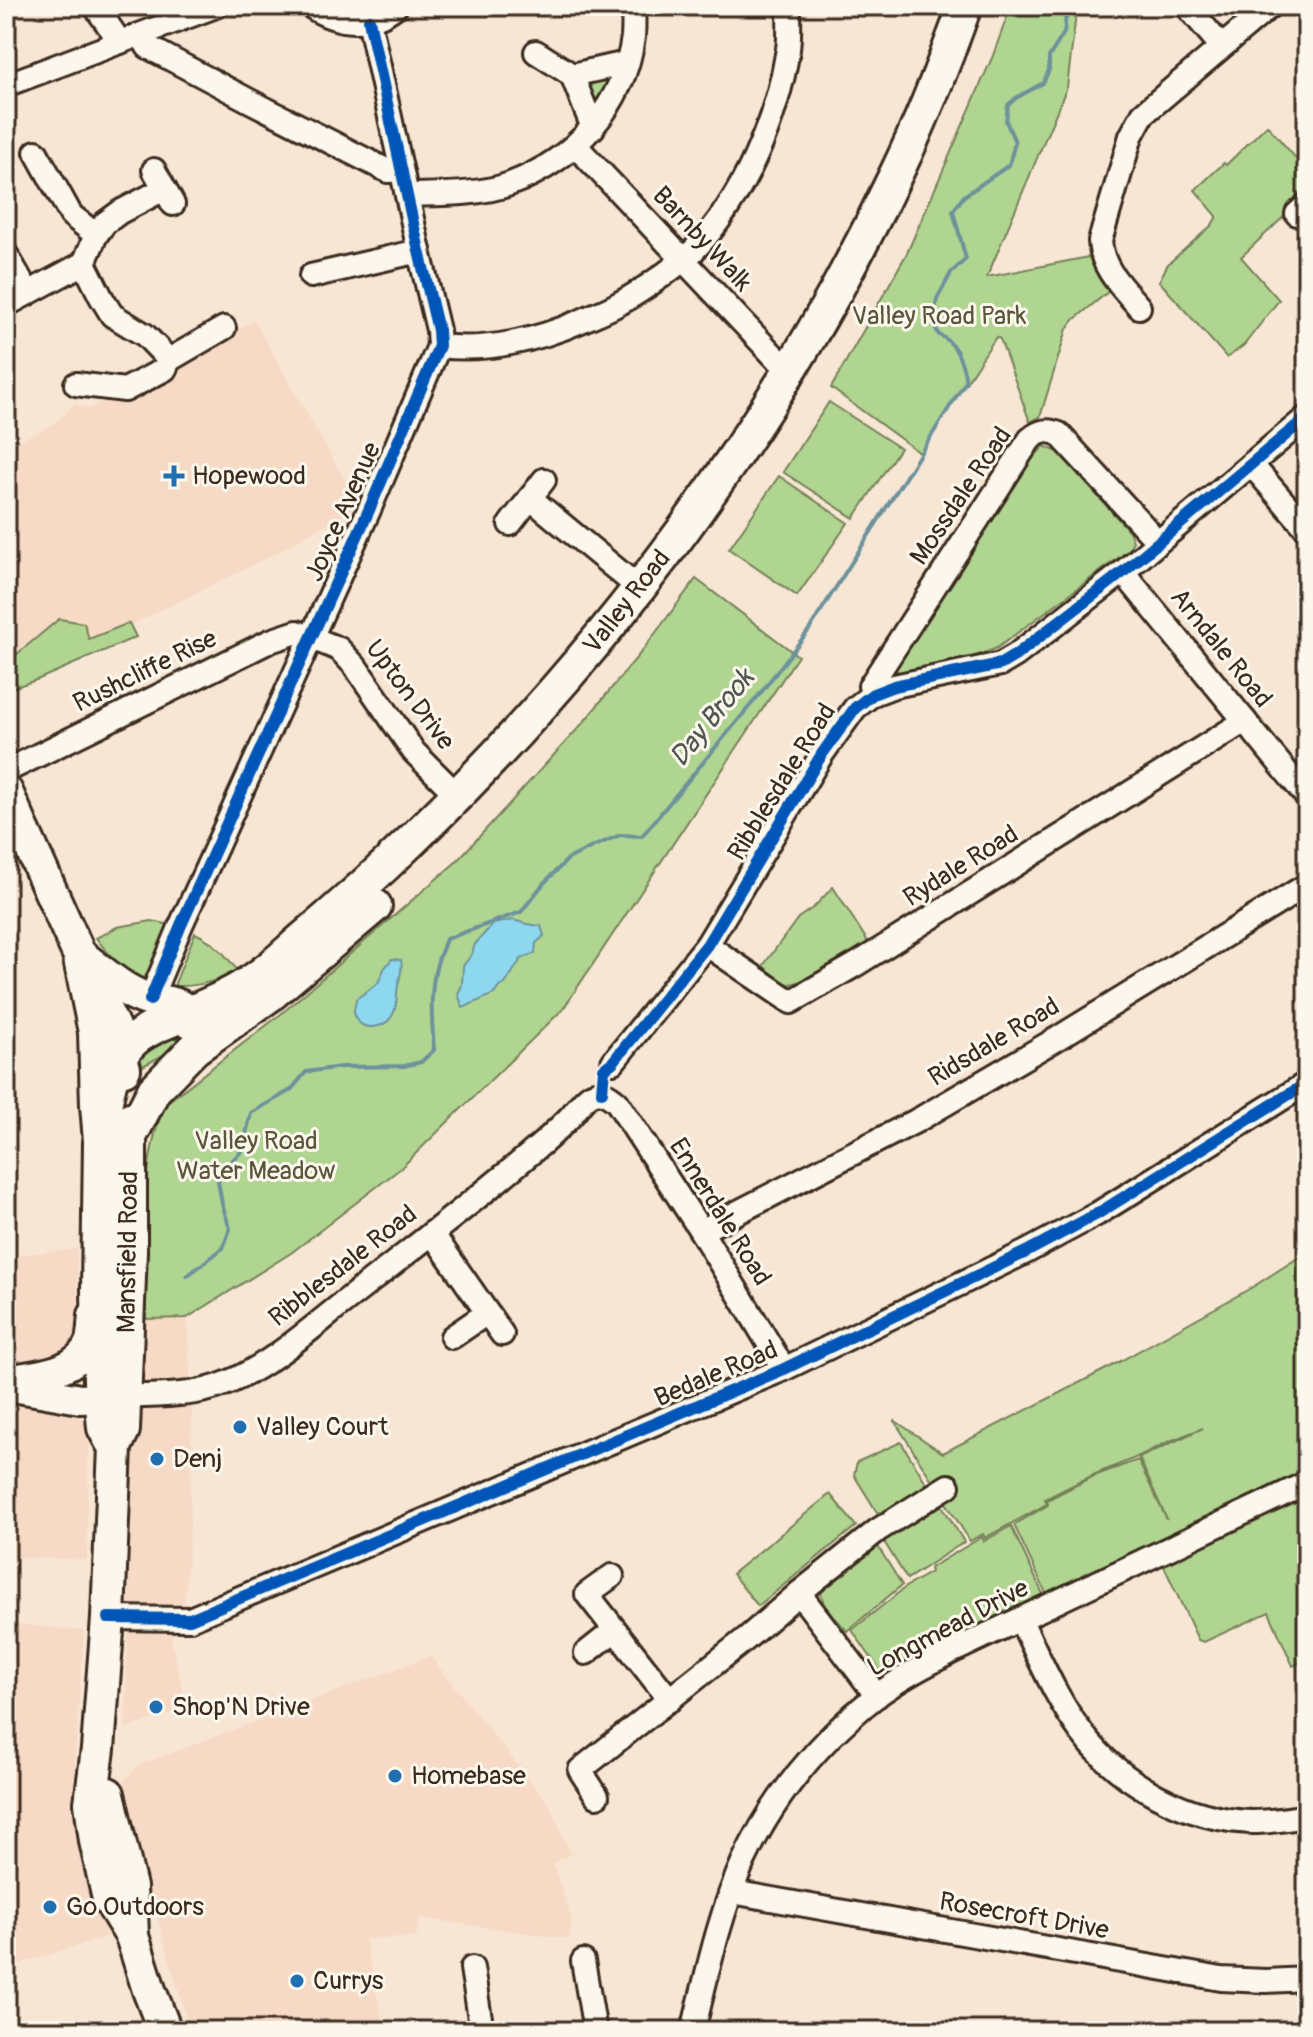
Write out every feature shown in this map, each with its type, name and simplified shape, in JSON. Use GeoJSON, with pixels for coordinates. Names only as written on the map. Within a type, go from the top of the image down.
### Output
{"type":"FeatureCollection","features":[{"type":"Feature","properties":{"kind":"highway","name":"Valley Road"},"geometry":{"type":"LineString","coordinates":[[197,1047],[143,1072],[114,1064],[132,1042],[151,1029],[224,997],[256,979],[465,804],[564,712],[648,595],[838,288],[896,176],[965,6]]}},
{"type":"Feature","properties":{"kind":"highway","name":"Valley Road"},"geometry":{"type":"LineString","coordinates":[[648,595],[722,513],[819,364],[920,174],[947,113],[987,6]]}},
{"type":"Feature","properties":{"kind":"highway","name":"Valley Road"},"geometry":{"type":"LineString","coordinates":[[114,1140],[154,1090],[197,1047],[270,995],[406,877],[465,804]]}},
{"type":"Feature","properties":{"kind":"highway"},"geometry":{"type":"LineString","coordinates":[[9,808],[113,1027],[114,1064]]}},
{"type":"Feature","properties":{"kind":"highway"},"geometry":{"type":"LineString","coordinates":[[81,959],[125,989],[150,1000],[181,1005],[188,1013],[197,1047]]}},
{"type":"Feature","properties":{"kind":"highway","name":"Mansfield Road"},"geometry":{"type":"LineString","coordinates":[[109,1392],[130,1251],[107,1095],[114,1064]]}},
{"type":"Feature","properties":{"kind":"highway","name":"Mansfield Road"},"geometry":{"type":"LineString","coordinates":[[114,1140],[98,1292],[109,1392],[123,1430],[115,1447],[108,1618],[98,1749],[130,1887],[132,1936],[164,2029]]}},
{"type":"Feature","properties":{"kind":"main road"},"geometry":{"type":"LineString","coordinates":[[6,1383],[50,1372],[73,1362],[89,1341],[98,1292]]}},
{"type":"Feature","properties":{"kind":"main road"},"geometry":{"type":"LineString","coordinates":[[6,1383],[80,1399],[109,1392]]}},
{"type":"Feature","properties":{"kind":"street"},"geometry":{"type":"LineString","coordinates":[[95,6],[131,38],[388,171],[401,170]]}},
{"type":"Feature","properties":{"kind":"street"},"geometry":{"type":"LineString","coordinates":[[6,85],[216,6]]}},
{"type":"Feature","properties":{"kind":"street"},"geometry":{"type":"LineString","coordinates":[[310,6],[337,20],[353,22],[388,13],[396,6]]}},
{"type":"Feature","properties":{"kind":"street"},"geometry":{"type":"LineString","coordinates":[[407,195],[477,191],[508,185],[548,166],[576,146],[615,97],[633,36],[634,6]]}},
{"type":"Feature","properties":{"kind":"street"},"geometry":{"type":"LineString","coordinates":[[369,20],[439,346],[455,348],[502,345],[572,325],[622,303],[693,251],[744,181],[773,113],[788,47],[789,6]]}},
{"type":"Feature","properties":{"kind":"street"},"geometry":{"type":"LineString","coordinates":[[1187,6],[1221,46]]}},
{"type":"Feature","properties":{"kind":"street"},"geometry":{"type":"LineString","coordinates":[[1135,293],[1106,266],[1100,241],[1131,136],[1143,114],[1270,6]]}},
{"type":"Feature","properties":{"kind":"street"},"geometry":{"type":"LineString","coordinates":[[536,52],[572,75],[593,128]]}},
{"type":"Feature","properties":{"kind":"street"},"geometry":{"type":"LineString","coordinates":[[572,75],[627,63]]}},
{"type":"Feature","properties":{"kind":"street","name":"Barnby Walk"},"geometry":{"type":"LineString","coordinates":[[576,146],[776,358],[793,365]]}},
{"type":"Feature","properties":{"kind":"street"},"geometry":{"type":"LineString","coordinates":[[36,152],[71,215],[96,235]]}},
{"type":"Feature","properties":{"kind":"street"},"geometry":{"type":"LineString","coordinates":[[6,305],[84,263],[105,223],[164,187]]}},
{"type":"Feature","properties":{"kind":"street"},"geometry":{"type":"LineString","coordinates":[[311,276],[419,251]]}},
{"type":"Feature","properties":{"kind":"street"},"geometry":{"type":"LineString","coordinates":[[6,254],[28,293]]}},
{"type":"Feature","properties":{"kind":"street"},"geometry":{"type":"LineString","coordinates":[[84,263],[112,315],[145,335],[169,360]]}},
{"type":"Feature","properties":{"kind":"street"},"geometry":{"type":"LineString","coordinates":[[76,384],[125,390],[165,369],[169,360],[224,328]]}},
{"type":"Feature","properties":{"kind":"street","name":"Joyce Avenue"},"geometry":{"type":"LineString","coordinates":[[150,1000],[439,346]]}},
{"type":"Feature","properties":{"kind":"street","name":"Ribblesdale Road"},"geometry":{"type":"LineString","coordinates":[[613,1062],[707,945],[822,754],[855,708],[873,694],[894,686],[1001,664],[1016,655],[1123,572],[1307,417]]}},
{"type":"Feature","properties":{"kind":"street","name":"Mossdale Road"},"geometry":{"type":"LineString","coordinates":[[873,694],[870,686],[1036,434],[1051,430],[1059,434],[1158,542]]}},
{"type":"Feature","properties":{"kind":"street"},"geometry":{"type":"LineString","coordinates":[[1251,464],[1307,529]]}},
{"type":"Feature","properties":{"kind":"street"},"geometry":{"type":"LineString","coordinates":[[510,524],[537,489],[648,595]]}},
{"type":"Feature","properties":{"kind":"street","name":"Arndale Road"},"geometry":{"type":"LineString","coordinates":[[1123,572],[1307,797]]}},
{"type":"Feature","properties":{"kind":"street","name":"Rushcliffe Rise"},"geometry":{"type":"LineString","coordinates":[[6,771],[270,641],[297,632],[312,637]]}},
{"type":"Feature","properties":{"kind":"street","name":"Upton Drive"},"geometry":{"type":"LineString","coordinates":[[312,637],[339,649],[355,666],[414,752],[465,804]]}},
{"type":"Feature","properties":{"kind":"street","name":"Rydale Road"},"geometry":{"type":"LineString","coordinates":[[707,945],[791,1002],[857,964],[1245,721]]}},
{"type":"Feature","properties":{"kind":"street","name":"Ridsdale Road"},"geometry":{"type":"LineString","coordinates":[[701,1231],[918,1120],[1307,885]]}},
{"type":"Feature","properties":{"kind":"street","name":"Bedale Road"},"geometry":{"type":"LineString","coordinates":[[108,1618],[190,1619],[784,1369],[1026,1252],[1097,1214],[1307,1083]]}},
{"type":"Feature","properties":{"kind":"street","name":"Ribblesdale Road"},"geometry":{"type":"LineString","coordinates":[[109,1392],[187,1394],[241,1377],[289,1345],[432,1233],[538,1147],[590,1095],[602,1092]]}},
{"type":"Feature","properties":{"kind":"street","name":"Ennerdale Road"},"geometry":{"type":"LineString","coordinates":[[602,1092],[617,1102],[701,1231],[784,1369]]}},
{"type":"Feature","properties":{"kind":"street"},"geometry":{"type":"LineString","coordinates":[[432,1233],[502,1334]]}},
{"type":"Feature","properties":{"kind":"street"},"geometry":{"type":"LineString","coordinates":[[452,1337],[487,1313]]}},
{"type":"Feature","properties":{"kind":"street","name":"Longmead Drive"},"geometry":{"type":"LineString","coordinates":[[693,2031],[718,1933],[742,1865],[761,1826],[787,1788],[835,1733],[877,1696],[915,1670],[1307,1483]]}},
{"type":"Feature","properties":{"kind":"street"},"geometry":{"type":"LineString","coordinates":[[597,1796],[580,1770],[878,1530],[948,1486]]}},
{"type":"Feature","properties":{"kind":"street"},"geometry":{"type":"LineString","coordinates":[[612,1576],[587,1594],[670,1700]]}},
{"type":"Feature","properties":{"kind":"street"},"geometry":{"type":"LineString","coordinates":[[799,1593],[877,1696]]}},
{"type":"Feature","properties":{"kind":"street"},"geometry":{"type":"LineString","coordinates":[[1020,1619],[1069,1715],[1084,1736],[1123,1774],[1165,1799],[1211,1816],[1251,1822],[1307,1816]]}},
{"type":"Feature","properties":{"kind":"street"},"geometry":{"type":"LineString","coordinates":[[586,1653],[615,1630]]}},
{"type":"Feature","properties":{"kind":"street","name":"Rosecroft Drive"},"geometry":{"type":"LineString","coordinates":[[732,1892],[1221,1979],[1307,1979]]}},
{"type":"Feature","properties":{"kind":"street"},"geometry":{"type":"LineString","coordinates":[[583,1961],[595,2031]]}},
{"type":"Feature","properties":{"kind":"street"},"geometry":{"type":"LineString","coordinates":[[472,1968],[482,2031]]}},
{"type":"Feature","properties":{"kind":"shaded area","name":"Hopewood"},"geometry":{"type":"Polygon","coordinates":[[[254,320],[359,505],[271,556],[6,687],[6,447],[52,425],[73,403],[88,409],[167,370],[254,320]]]}},
{"type":"Feature","properties":{"kind":"shaded area"},"geometry":{"type":"Polygon","coordinates":[[[77,1249],[78,1324],[71,1342],[55,1354],[18,1364],[6,1363],[6,1256],[77,1249]]]}},
{"type":"Feature","properties":{"kind":"shaded area"},"geometry":{"type":"Polygon","coordinates":[[[187,1318],[192,1407],[190,1530],[185,1600],[171,1639],[187,1708],[125,1729],[137,1320],[187,1318]]]}},
{"type":"Feature","properties":{"kind":"shaded area"},"geometry":{"type":"Polygon","coordinates":[[[6,1405],[71,1408],[82,1416],[91,1433],[87,1560],[6,1557],[6,1405]]]}},
{"type":"Feature","properties":{"kind":"shaded area"},"geometry":{"type":"Polygon","coordinates":[[[6,1623],[84,1631],[75,1758],[75,1810],[112,1935],[6,1968],[6,1623]]]}},
{"type":"Feature","properties":{"kind":"shaded area"},"geometry":{"type":"Polygon","coordinates":[[[430,1656],[550,1805],[571,1854],[553,1863],[572,1921],[569,1939],[420,1918],[416,1937],[365,1939],[385,2031],[190,2031],[150,1893],[124,1781],[139,1765],[430,1656]]]}},
{"type":"Feature","properties":{"kind":"green space","name":"Valley Road Park"},"geometry":{"type":"Polygon","coordinates":[[[1011,6],[1077,6],[1067,87],[987,277],[1089,257],[1109,291],[1067,329],[1040,417],[1030,422],[1000,339],[996,337],[920,453],[831,388],[907,253],[992,58],[1011,6]]]}},
{"type":"Feature","properties":{"kind":"green space"},"geometry":{"type":"Polygon","coordinates":[[[610,72],[606,84],[594,107],[583,77],[610,72]]]}},
{"type":"Feature","properties":{"kind":"green space"},"geometry":{"type":"Polygon","coordinates":[[[1267,125],[1307,171],[1307,195],[1241,257],[1279,300],[1244,345],[1227,358],[1159,281],[1168,264],[1212,225],[1217,216],[1195,190],[1267,125]]]}},
{"type":"Feature","properties":{"kind":"green space"},"geometry":{"type":"Polygon","coordinates":[[[829,402],[900,448],[854,518],[783,472],[829,402]]]}},
{"type":"Feature","properties":{"kind":"green space"},"geometry":{"type":"Polygon","coordinates":[[[1044,446],[1058,452],[1129,531],[1133,541],[1129,550],[997,648],[970,658],[899,672],[893,669],[1033,458],[1044,446]]]}},
{"type":"Feature","properties":{"kind":"green space"},"geometry":{"type":"Polygon","coordinates":[[[779,476],[848,523],[797,596],[729,549],[779,476]]]}},
{"type":"Feature","properties":{"kind":"green space","name":"Valley Road Water Meadow"},"geometry":{"type":"Polygon","coordinates":[[[696,579],[798,656],[563,1009],[401,1168],[291,1253],[187,1318],[146,1319],[147,1182],[156,1129],[165,1104],[281,1014],[456,862],[583,723],[696,579]]]}},
{"type":"Feature","properties":{"kind":"green space"},"geometry":{"type":"Polygon","coordinates":[[[59,619],[84,623],[89,639],[129,623],[136,637],[6,690],[6,637],[17,654],[59,619]]]}},
{"type":"Feature","properties":{"kind":"green space"},"geometry":{"type":"Polygon","coordinates":[[[833,887],[868,942],[805,979],[786,983],[763,966],[798,918],[833,887]]]}},
{"type":"Feature","properties":{"kind":"green space"},"geometry":{"type":"Polygon","coordinates":[[[152,921],[171,925],[146,980],[118,962],[96,938],[117,927],[152,921]]]}},
{"type":"Feature","properties":{"kind":"green space"},"geometry":{"type":"Polygon","coordinates":[[[195,933],[218,948],[237,970],[207,983],[174,986],[195,933]]]}},
{"type":"Feature","properties":{"kind":"green space"},"geometry":{"type":"Polygon","coordinates":[[[174,1033],[178,1036],[176,1048],[143,1066],[136,1050],[174,1033]]]}},
{"type":"Feature","properties":{"kind":"green space"},"geometry":{"type":"Polygon","coordinates":[[[1307,1252],[1307,1469],[1046,1593],[1014,1525],[1048,1505],[1047,1500],[1094,1476],[1138,1460],[1167,1520],[1139,1458],[1203,1428],[1093,1475],[1045,1499],[1047,1504],[985,1538],[983,1534],[970,1541],[894,1420],[943,1453],[1108,1368],[1251,1288],[1307,1252]]]}},
{"type":"Feature","properties":{"kind":"green space"},"geometry":{"type":"Polygon","coordinates":[[[901,1442],[928,1486],[884,1513],[877,1512],[854,1475],[857,1462],[901,1442]]]}},
{"type":"Feature","properties":{"kind":"green space"},"geometry":{"type":"Polygon","coordinates":[[[830,1494],[856,1526],[758,1606],[732,1574],[830,1494]]]}},
{"type":"Feature","properties":{"kind":"green space"},"geometry":{"type":"Polygon","coordinates":[[[1300,1500],[1307,1515],[1307,1659],[1293,1666],[1269,1612],[1204,1642],[1198,1640],[1163,1564],[1300,1500]]]}},
{"type":"Feature","properties":{"kind":"green space"},"geometry":{"type":"Polygon","coordinates":[[[940,1502],[964,1542],[907,1579],[883,1540],[940,1502]]]}},
{"type":"Feature","properties":{"kind":"green space"},"geometry":{"type":"Polygon","coordinates":[[[1011,1526],[1043,1594],[883,1675],[852,1630],[907,1586],[931,1572],[930,1568],[982,1537],[984,1541],[1011,1526]]]}},
{"type":"Feature","properties":{"kind":"green space"},"geometry":{"type":"Polygon","coordinates":[[[877,1545],[902,1585],[847,1631],[824,1605],[821,1593],[843,1570],[877,1545]]]}},
{"type":"Feature","properties":{"kind":"water"},"geometry":{"type":"Polygon","coordinates":[[[513,920],[541,926],[544,936],[536,943],[535,953],[521,959],[505,984],[494,994],[463,1008],[458,994],[463,966],[475,944],[493,924],[513,920]]]}},
{"type":"Feature","properties":{"kind":"water"},"geometry":{"type":"Polygon","coordinates":[[[392,959],[401,960],[402,966],[394,1013],[388,1021],[376,1027],[364,1026],[356,1018],[356,999],[378,983],[392,959]]]}},
{"type":"Feature","properties":{"kind":"waterway","name":"Day Brook"},"geometry":{"type":"LineString","coordinates":[[187,1276],[223,1248],[230,1229],[217,1175],[242,1151],[251,1113],[291,1090],[306,1072],[341,1067],[404,1066],[421,1062],[434,1050],[433,985],[446,939],[521,912],[568,859],[620,835],[642,836],[809,630],[966,381],[958,354],[939,335],[933,323],[937,299],[951,273],[966,259],[953,211],[964,196],[1009,165],[1015,142],[1006,121],[1008,105],[1043,83],[1049,70],[1049,57],[1064,33],[1067,6]]}},
{"type":"Feature","properties":{"kind":"cycle path"},"geometry":{"type":"LineString","coordinates":[[150,1000],[439,346],[369,20]]}},
{"type":"Feature","properties":{"kind":"cycle path"},"geometry":{"type":"LineString","coordinates":[[602,1092],[604,1069],[613,1062],[707,945],[822,754],[855,708],[873,694],[894,686],[1001,664],[1016,655],[1123,572],[1307,417]]}},
{"type":"Feature","properties":{"kind":"cycle path"},"geometry":{"type":"LineString","coordinates":[[108,1618],[190,1619],[784,1369],[1026,1252],[1097,1214],[1307,1083]]}},
{"type":"Feature","properties":{"kind":"place","name":"Hopewood"},"geometry":{"type":"Point","coordinates":[174,476]}},
{"type":"Feature","properties":{"kind":"place","name":"Valley Court"},"geometry":{"type":"Point","coordinates":[240,1427]}},
{"type":"Feature","properties":{"kind":"place","name":"Denj"},"geometry":{"type":"Point","coordinates":[157,1459]}},
{"type":"Feature","properties":{"kind":"place","name":"Shop'N Drive"},"geometry":{"type":"Point","coordinates":[156,1707]}},
{"type":"Feature","properties":{"kind":"place","name":"Homebase"},"geometry":{"type":"Point","coordinates":[395,1776]}},
{"type":"Feature","properties":{"kind":"place","name":"Go Outdoors"},"geometry":{"type":"Point","coordinates":[50,1907]}},
{"type":"Feature","properties":{"kind":"place","name":"Currys"},"geometry":{"type":"Point","coordinates":[297,1981]}}]}
